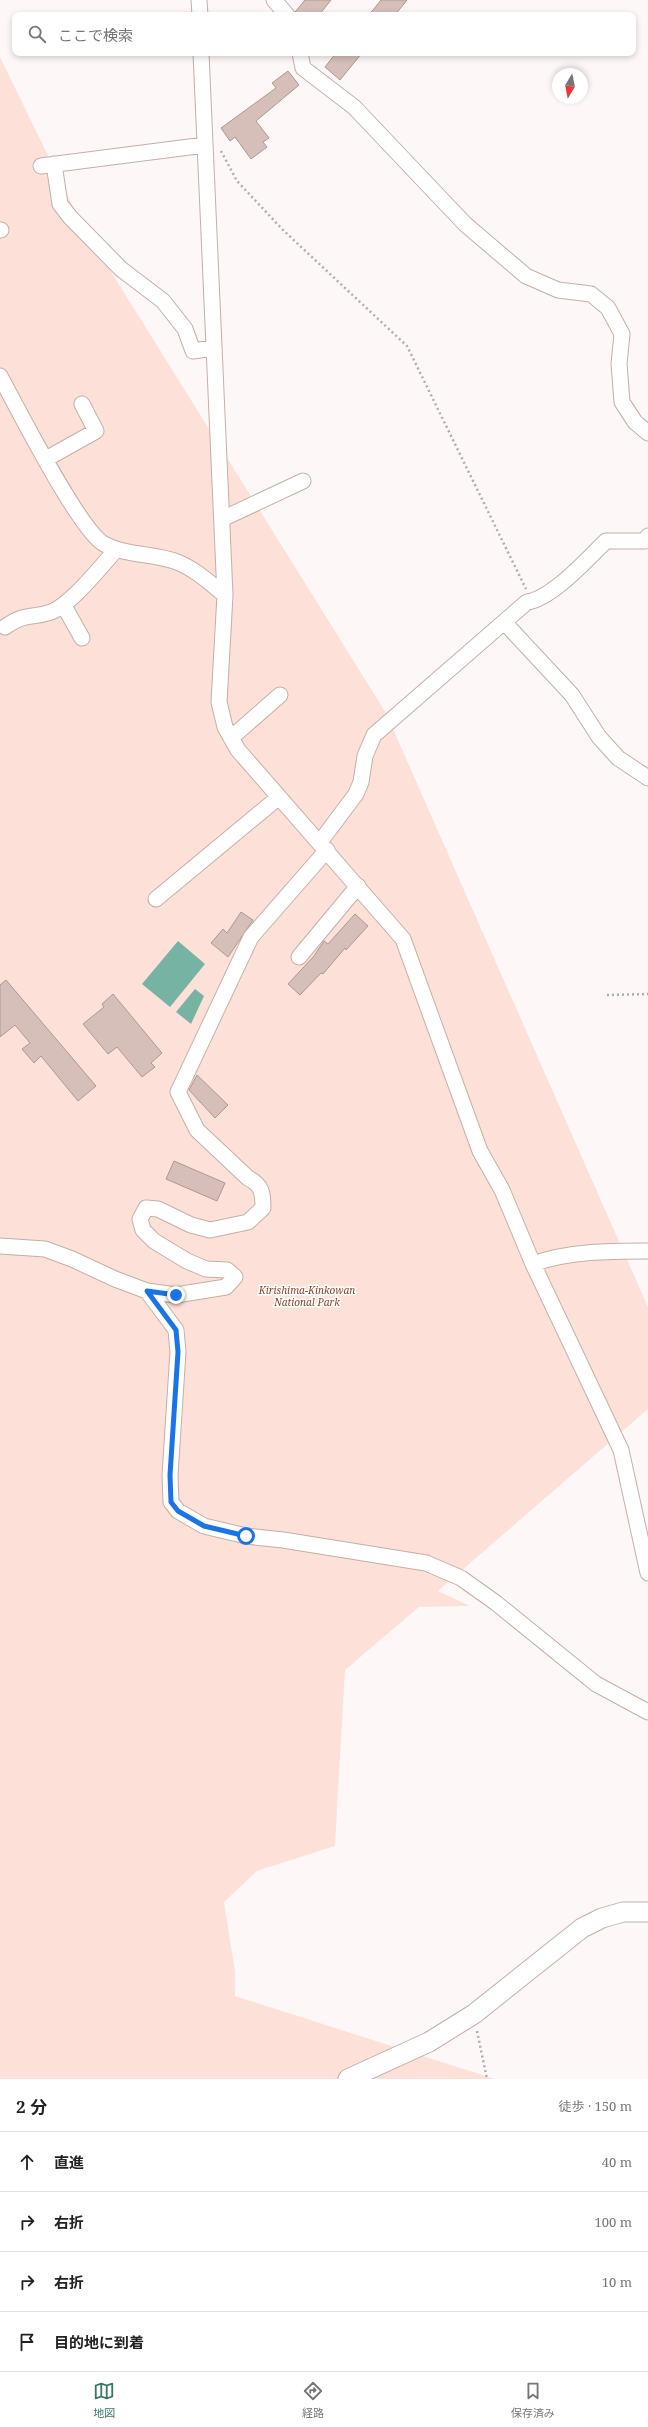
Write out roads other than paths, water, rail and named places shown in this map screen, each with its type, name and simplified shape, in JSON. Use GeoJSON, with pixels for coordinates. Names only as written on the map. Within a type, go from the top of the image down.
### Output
{"type":"FeatureCollection","features":[{"type":"Feature","properties":{"kind":"street"},"geometry":{"type":"LineString","coordinates":[[199,0],[200,12]]}},
{"type":"Feature","properties":{"kind":"street"},"geometry":{"type":"LineString","coordinates":[[274,0],[284,12]]}},
{"type":"Feature","properties":{"kind":"street"},"geometry":{"type":"LineString","coordinates":[[201,56],[225,595],[219,702],[224,727],[238,750],[403,939],[480,1150],[502,1190],[533,1264],[621,1450],[648,1573]]}},
{"type":"Feature","properties":{"kind":"street"},"geometry":{"type":"LineString","coordinates":[[301,56],[303,68],[354,107],[465,224],[526,276],[558,290],[591,294],[608,308],[622,334],[619,364],[622,402],[635,422],[648,433]]}},
{"type":"Feature","properties":{"kind":"street"},"geometry":{"type":"LineString","coordinates":[[205,141],[47,165],[60,204],[70,217],[121,269],[163,301],[185,329],[193,350],[214,348]]}},
{"type":"Feature","properties":{"kind":"street"},"geometry":{"type":"LineString","coordinates":[[0,376],[6,399],[46,459],[91,533],[102,543],[116,550],[179,562],[197,572],[225,595]]}},
{"type":"Feature","properties":{"kind":"street"},"geometry":{"type":"LineString","coordinates":[[46,459],[96,431],[82,404]]}},
{"type":"Feature","properties":{"kind":"street"},"geometry":{"type":"LineString","coordinates":[[222,519],[303,481]]}},
{"type":"Feature","properties":{"kind":"street"},"geometry":{"type":"LineString","coordinates":[[0,1246],[45,1249],[147,1291],[176,1295],[226,1287],[235,1277],[227,1270],[206,1270],[187,1261],[154,1241],[143,1230],[140,1219],[146,1208],[158,1209],[191,1225],[210,1230],[248,1222],[263,1208],[264,1193],[257,1183],[248,1178],[197,1130],[178,1092],[252,937],[323,846],[356,794],[362,782],[365,756],[374,734],[527,602],[532,602],[559,585],[606,541],[645,541],[648,536]]}},
{"type":"Feature","properties":{"kind":"street"},"geometry":{"type":"LineString","coordinates":[[5,627],[19,617],[51,612],[64,606],[116,550]]}},
{"type":"Feature","properties":{"kind":"street"},"geometry":{"type":"LineString","coordinates":[[64,606],[82,638]]}},
{"type":"Feature","properties":{"kind":"street"},"geometry":{"type":"LineString","coordinates":[[504,622],[572,695],[599,737],[618,758],[648,778]]}},
{"type":"Feature","properties":{"kind":"street"},"geometry":{"type":"LineString","coordinates":[[231,738],[280,695]]}},
{"type":"Feature","properties":{"kind":"street"},"geometry":{"type":"LineString","coordinates":[[156,898],[279,797]]}},
{"type":"Feature","properties":{"kind":"street"},"geometry":{"type":"LineString","coordinates":[[298,957],[358,886]]}},
{"type":"Feature","properties":{"kind":"street"},"geometry":{"type":"LineString","coordinates":[[533,1264],[550,1258],[615,1251],[648,1251]]}},
{"type":"Feature","properties":{"kind":"street"},"geometry":{"type":"LineString","coordinates":[[147,1291],[176,1330],[178,1352],[170,1475],[171,1502],[178,1511],[204,1526],[246,1536],[283,1540],[426,1563],[461,1578],[496,1603],[596,1684],[648,1712]]}},
{"type":"Feature","properties":{"kind":"street"},"geometry":{"type":"LineString","coordinates":[[348,2079],[429,2042],[474,2014],[582,1928],[602,1918],[623,1912],[648,1912]]}},
{"type":"Feature","properties":{"kind":"park label","name":"Kirishima-Kinkowan National Park"},"geometry":{"type":"Point","coordinates":[307,1296]}}]}
